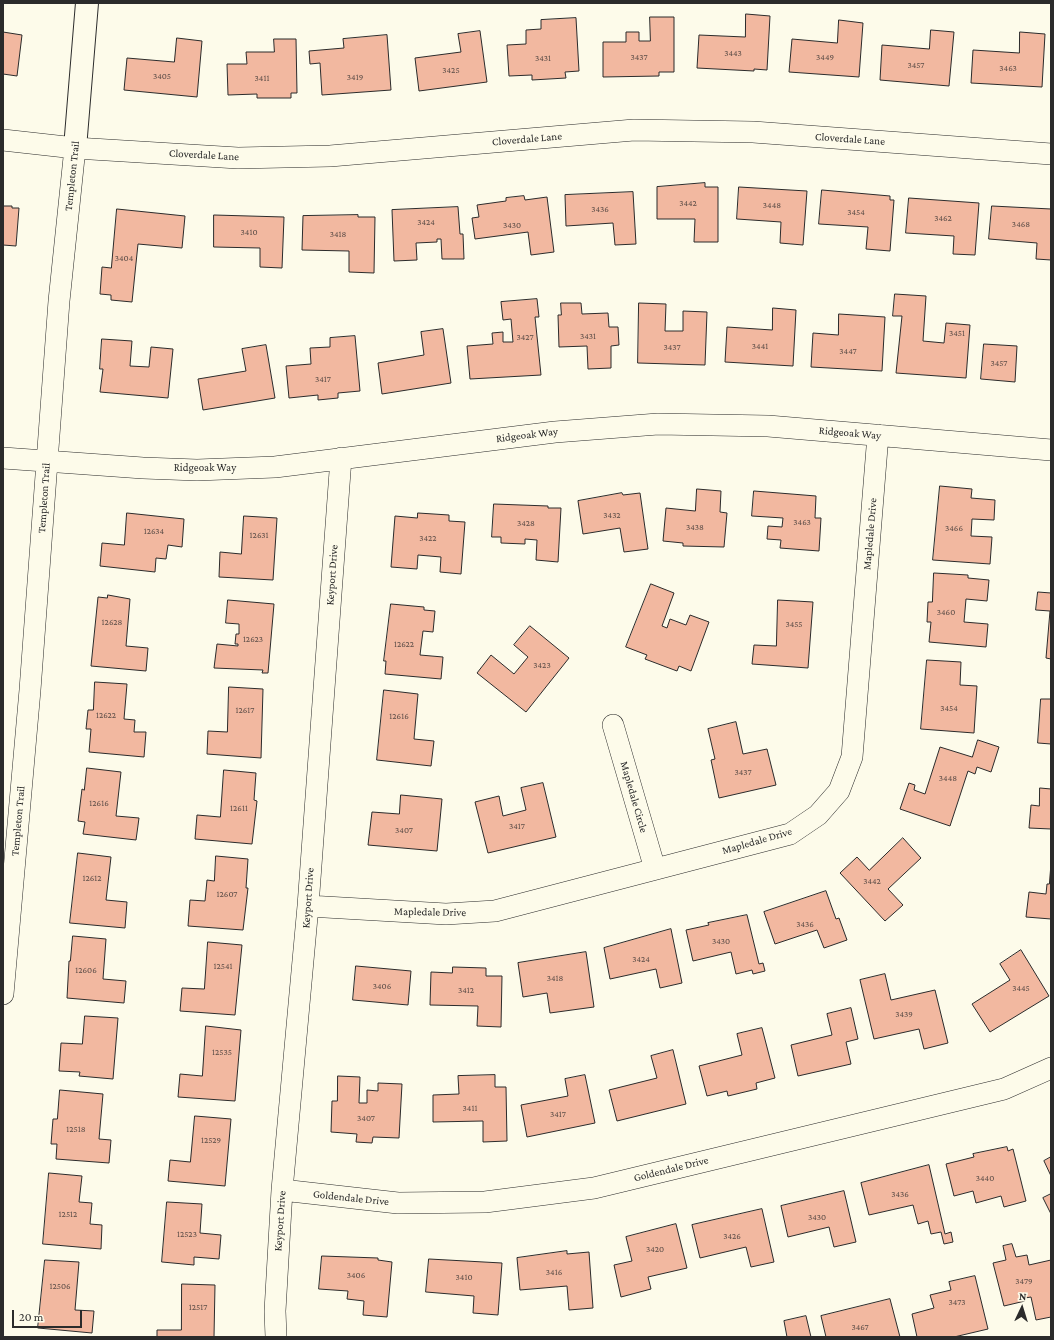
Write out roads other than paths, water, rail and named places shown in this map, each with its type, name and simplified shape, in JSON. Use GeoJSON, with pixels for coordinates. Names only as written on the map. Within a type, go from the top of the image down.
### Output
{"type":"FeatureCollection","features":[{"type":"Feature","properties":{"kind":"street","name":"Templeton Trail"},"geometry":{"type":"LineString","coordinates":[[3,994],[30,690],[59,301],[76,148],[87,3]]}},
{"type":"Feature","properties":{"kind":"street","name":"Cloverdale Lane"},"geometry":{"type":"LineString","coordinates":[[3,140],[76,148],[238,158],[330,156],[634,130],[753,132],[1051,154]]}},
{"type":"Feature","properties":{"kind":"street","name":"Ridgeoak Way"},"geometry":{"type":"LineString","coordinates":[[3,458],[197,470],[274,467],[555,432],[658,424],[768,426],[1051,450]]}},
{"type":"Feature","properties":{"kind":"street","name":"Mapledale Drive"},"geometry":{"type":"LineString","coordinates":[[308,906],[446,914],[495,911],[790,834],[818,815],[839,792],[852,757],[878,435]]}},
{"type":"Feature","properties":{"kind":"street","name":"Keyport Drive"},"geometry":{"type":"LineString","coordinates":[[276,1337],[275,1311],[282,1190],[308,906],[341,458]]}},
{"type":"Feature","properties":{"kind":"street","name":"Mapledale Circle"},"geometry":{"type":"LineString","coordinates":[[613,725],[655,869]]}},
{"type":"Feature","properties":{"kind":"street","name":"Goldendale Drive"},"geometry":{"type":"LineString","coordinates":[[282,1190],[398,1203],[477,1202],[594,1188],[1004,1088],[1051,1068]]}}]}
